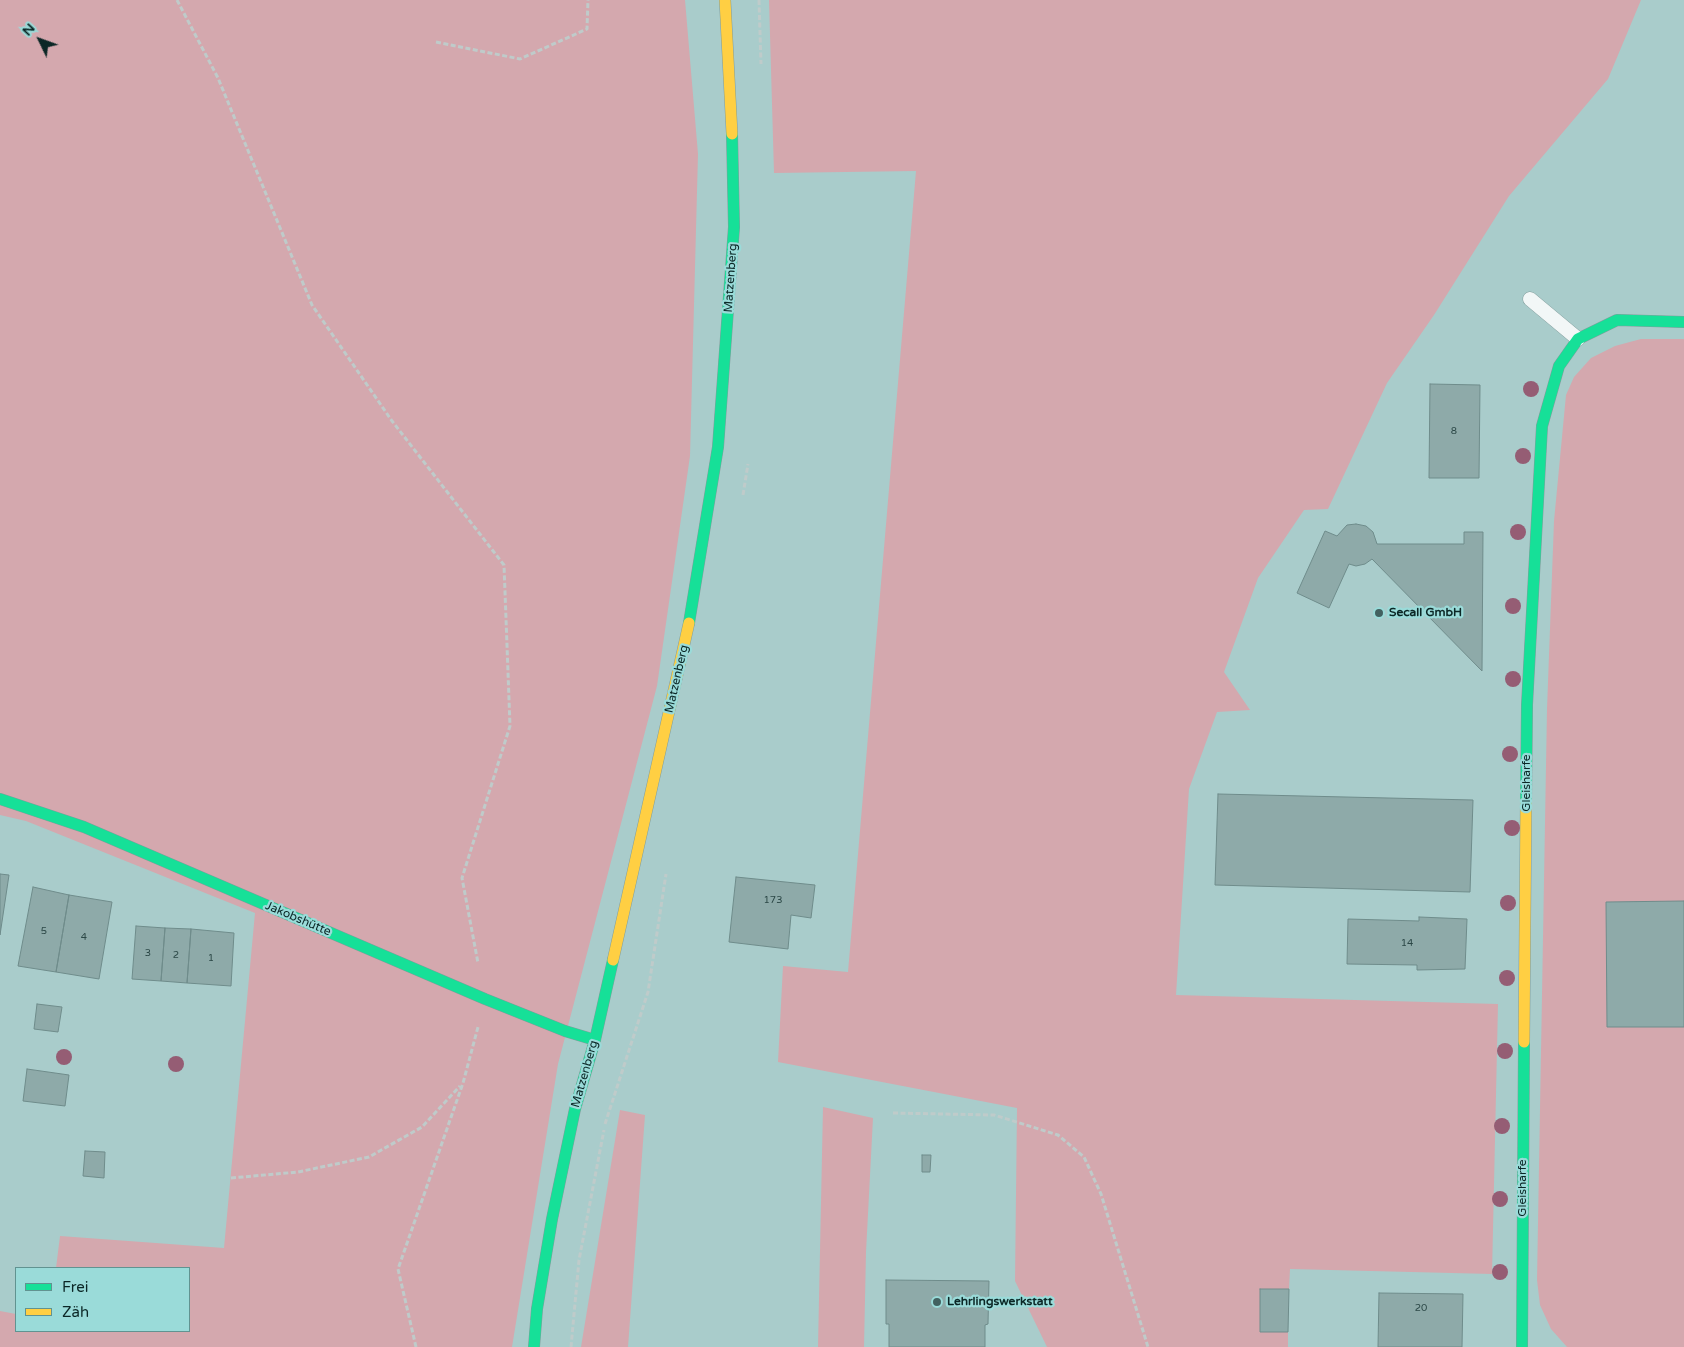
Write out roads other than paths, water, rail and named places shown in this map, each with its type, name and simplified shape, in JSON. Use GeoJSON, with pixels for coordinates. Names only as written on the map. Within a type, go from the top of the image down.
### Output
{"type":"FeatureCollection","features":[{"type":"Feature","properties":{"kind":"street","name":"Matzenberg"},"geometry":{"type":"LineString","coordinates":[[534,1347],[537,1309],[552,1219],[575,1109],[595,1040],[692,611],[718,447],[734,227],[732,124],[725,0]]}},
{"type":"Feature","properties":{"kind":"street","name":"Gleisharfe"},"geometry":{"type":"LineString","coordinates":[[1522,1347],[1527,705],[1542,426],[1559,366],[1578,339],[1617,320],[1684,322]]}},
{"type":"Feature","properties":{"kind":"street","name":"Jakobshütte"},"geometry":{"type":"LineString","coordinates":[[0,799],[84,827],[485,999],[565,1031],[595,1040]]}},
{"type":"Feature","properties":{"kind":"lane"},"geometry":{"type":"LineString","coordinates":[[1530,299],[1578,339]]}},
{"type":"Feature","properties":{"kind":"place","name":"Secall GmbH"},"geometry":{"type":"Point","coordinates":[1379,613]}},
{"type":"Feature","properties":{"kind":"place","name":"Lehrlingswerkstatt"},"geometry":{"type":"Point","coordinates":[937,1302]}}]}
